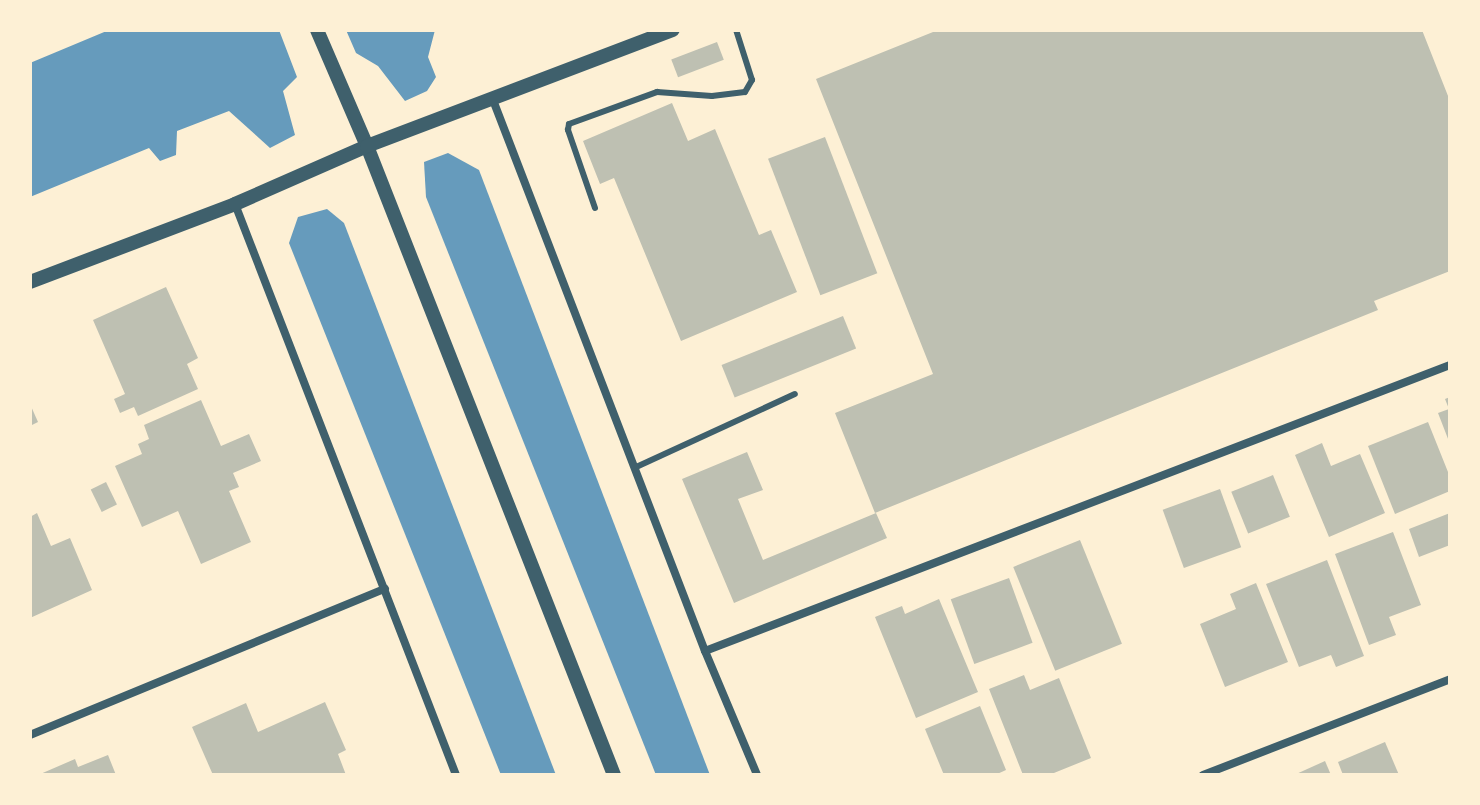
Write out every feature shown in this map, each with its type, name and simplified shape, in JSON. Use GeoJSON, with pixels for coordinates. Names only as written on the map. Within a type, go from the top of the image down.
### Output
{"type":"FeatureCollection","features":[{"type":"Feature","properties":{"kind":"street"},"geometry":{"type":"LineString","coordinates":[[317,30],[367,146],[614,775]]}},
{"type":"Feature","properties":{"kind":"street"},"geometry":{"type":"LineString","coordinates":[[30,282],[235,204],[367,146],[673,30]]}},
{"type":"Feature","properties":{"kind":"street"},"geometry":{"type":"LineString","coordinates":[[493,100],[705,651],[757,775]]}},
{"type":"Feature","properties":{"kind":"street"},"geometry":{"type":"LineString","coordinates":[[235,204],[456,775]]}},
{"type":"Feature","properties":{"kind":"street"},"geometry":{"type":"LineString","coordinates":[[705,651],[1450,365]]}},
{"type":"Feature","properties":{"kind":"street"},"geometry":{"type":"LineString","coordinates":[[30,735],[385,589]]}},
{"type":"Feature","properties":{"kind":"street"},"geometry":{"type":"LineString","coordinates":[[1203,775],[1450,679]]}},
{"type":"Feature","properties":{"kind":"lane"},"geometry":{"type":"LineString","coordinates":[[595,208],[568,125],[657,92],[712,96],[745,92],[752,80],[736,30]]}},
{"type":"Feature","properties":{"kind":"lane"},"geometry":{"type":"LineString","coordinates":[[634,468],[795,394]]}},
{"type":"Feature","properties":{"kind":"water"},"geometry":{"type":"Polygon","coordinates":[[[109,30],[279,30],[297,77],[283,91],[295,135],[270,148],[229,111],[177,131],[176,155],[160,161],[149,148],[30,197],[30,63],[109,30]]]}},
{"type":"Feature","properties":{"kind":"water"},"geometry":{"type":"Polygon","coordinates":[[[346,30],[435,30],[428,57],[436,77],[427,91],[405,101],[378,66],[356,53],[346,30]]]}},
{"type":"Feature","properties":{"kind":"water"},"geometry":{"type":"Polygon","coordinates":[[[448,153],[479,170],[710,775],[656,775],[426,197],[424,162],[448,153]]]}},
{"type":"Feature","properties":{"kind":"water"},"geometry":{"type":"Polygon","coordinates":[[[327,209],[344,223],[556,775],[501,775],[289,243],[298,217],[327,209]]]}},
{"type":"Feature","properties":{"kind":"building"},"geometry":{"type":"Polygon","coordinates":[[[938,30],[1422,30],[1450,101],[1450,271],[1374,301],[1378,310],[875,513],[835,413],[933,374],[816,79],[938,30]]]}},
{"type":"Feature","properties":{"kind":"building"},"geometry":{"type":"Polygon","coordinates":[[[717,42],[724,60],[678,77],[671,60],[717,42]]]}},
{"type":"Feature","properties":{"kind":"building"},"geometry":{"type":"Polygon","coordinates":[[[672,103],[688,141],[715,129],[759,235],[771,230],[797,292],[681,341],[614,178],[600,184],[583,141],[672,103]]]}},
{"type":"Feature","properties":{"kind":"building"},"geometry":{"type":"Polygon","coordinates":[[[825,137],[877,273],[820,295],[768,159],[825,137]]]}},
{"type":"Feature","properties":{"kind":"building"},"geometry":{"type":"Polygon","coordinates":[[[166,287],[198,358],[187,364],[198,389],[138,416],[134,407],[120,413],[114,399],[125,394],[93,320],[166,287]]]}},
{"type":"Feature","properties":{"kind":"building"},"geometry":{"type":"Polygon","coordinates":[[[843,316],[856,348],[735,398],[722,365],[843,316]]]}},
{"type":"Feature","properties":{"kind":"building"},"geometry":{"type":"Polygon","coordinates":[[[1450,397],[1450,444],[1438,413],[1449,409],[1445,399],[1450,397]]]}},
{"type":"Feature","properties":{"kind":"building"},"geometry":{"type":"Polygon","coordinates":[[[201,400],[221,446],[249,434],[261,461],[233,473],[239,487],[229,491],[251,542],[201,564],[178,511],[142,527],[115,466],[142,454],[138,444],[149,439],[144,425],[201,400]]]}},
{"type":"Feature","properties":{"kind":"building"},"geometry":{"type":"Polygon","coordinates":[[[30,404],[38,422],[30,426],[30,404]]]}},
{"type":"Feature","properties":{"kind":"building"},"geometry":{"type":"Polygon","coordinates":[[[1428,422],[1450,477],[1450,491],[1395,514],[1368,446],[1428,422]]]}},
{"type":"Feature","properties":{"kind":"building"},"geometry":{"type":"Polygon","coordinates":[[[1322,443],[1331,466],[1360,454],[1385,513],[1329,537],[1295,455],[1322,443]]]}},
{"type":"Feature","properties":{"kind":"building"},"geometry":{"type":"Polygon","coordinates":[[[747,452],[763,490],[738,499],[763,560],[876,513],[887,538],[734,603],[682,479],[747,452]]]}},
{"type":"Feature","properties":{"kind":"building"},"geometry":{"type":"Polygon","coordinates":[[[1273,475],[1290,517],[1248,534],[1231,492],[1273,475]]]}},
{"type":"Feature","properties":{"kind":"building"},"geometry":{"type":"Polygon","coordinates":[[[106,482],[117,504],[102,512],[91,489],[106,482]]]}},
{"type":"Feature","properties":{"kind":"building"},"geometry":{"type":"Polygon","coordinates":[[[1220,489],[1241,547],[1184,568],[1163,510],[1220,489]]]}},
{"type":"Feature","properties":{"kind":"building"},"geometry":{"type":"Polygon","coordinates":[[[37,513],[51,546],[70,538],[92,590],[30,618],[30,517],[37,513]]]}},
{"type":"Feature","properties":{"kind":"building"},"geometry":{"type":"Polygon","coordinates":[[[1450,513],[1450,545],[1419,557],[1409,529],[1450,513]]]}},
{"type":"Feature","properties":{"kind":"building"},"geometry":{"type":"Polygon","coordinates":[[[1393,532],[1421,605],[1389,617],[1396,635],[1369,645],[1335,554],[1393,532]]]}},
{"type":"Feature","properties":{"kind":"building"},"geometry":{"type":"Polygon","coordinates":[[[1080,540],[1122,644],[1055,671],[1013,567],[1080,540]]]}},
{"type":"Feature","properties":{"kind":"building"},"geometry":{"type":"Polygon","coordinates":[[[1327,560],[1364,656],[1336,667],[1331,655],[1299,667],[1266,584],[1327,560]]]}},
{"type":"Feature","properties":{"kind":"building"},"geometry":{"type":"Polygon","coordinates":[[[1009,578],[1033,643],[974,664],[951,599],[1009,578]]]}},
{"type":"Feature","properties":{"kind":"building"},"geometry":{"type":"Polygon","coordinates":[[[1256,583],[1288,662],[1225,687],[1200,624],[1236,609],[1230,594],[1256,583]]]}},
{"type":"Feature","properties":{"kind":"building"},"geometry":{"type":"Polygon","coordinates":[[[939,599],[978,692],[916,718],[875,617],[902,606],[905,614],[939,599]]]}},
{"type":"Feature","properties":{"kind":"building"},"geometry":{"type":"Polygon","coordinates":[[[1024,675],[1030,690],[1059,678],[1091,758],[1049,775],[1023,775],[989,689],[1024,675]]]}},
{"type":"Feature","properties":{"kind":"building"},"geometry":{"type":"Polygon","coordinates":[[[325,702],[346,750],[338,754],[346,775],[213,775],[192,727],[246,703],[258,732],[325,702]]]}},
{"type":"Feature","properties":{"kind":"building"},"geometry":{"type":"Polygon","coordinates":[[[980,706],[1006,770],[995,775],[944,775],[925,729],[980,706]]]}},
{"type":"Feature","properties":{"kind":"building"},"geometry":{"type":"Polygon","coordinates":[[[1385,742],[1399,775],[1343,775],[1338,762],[1385,742]]]}},
{"type":"Feature","properties":{"kind":"building"},"geometry":{"type":"Polygon","coordinates":[[[108,755],[116,775],[38,775],[75,759],[78,767],[108,755]]]}},
{"type":"Feature","properties":{"kind":"building"},"geometry":{"type":"Polygon","coordinates":[[[1325,761],[1331,775],[1294,775],[1325,761]]]}}]}
